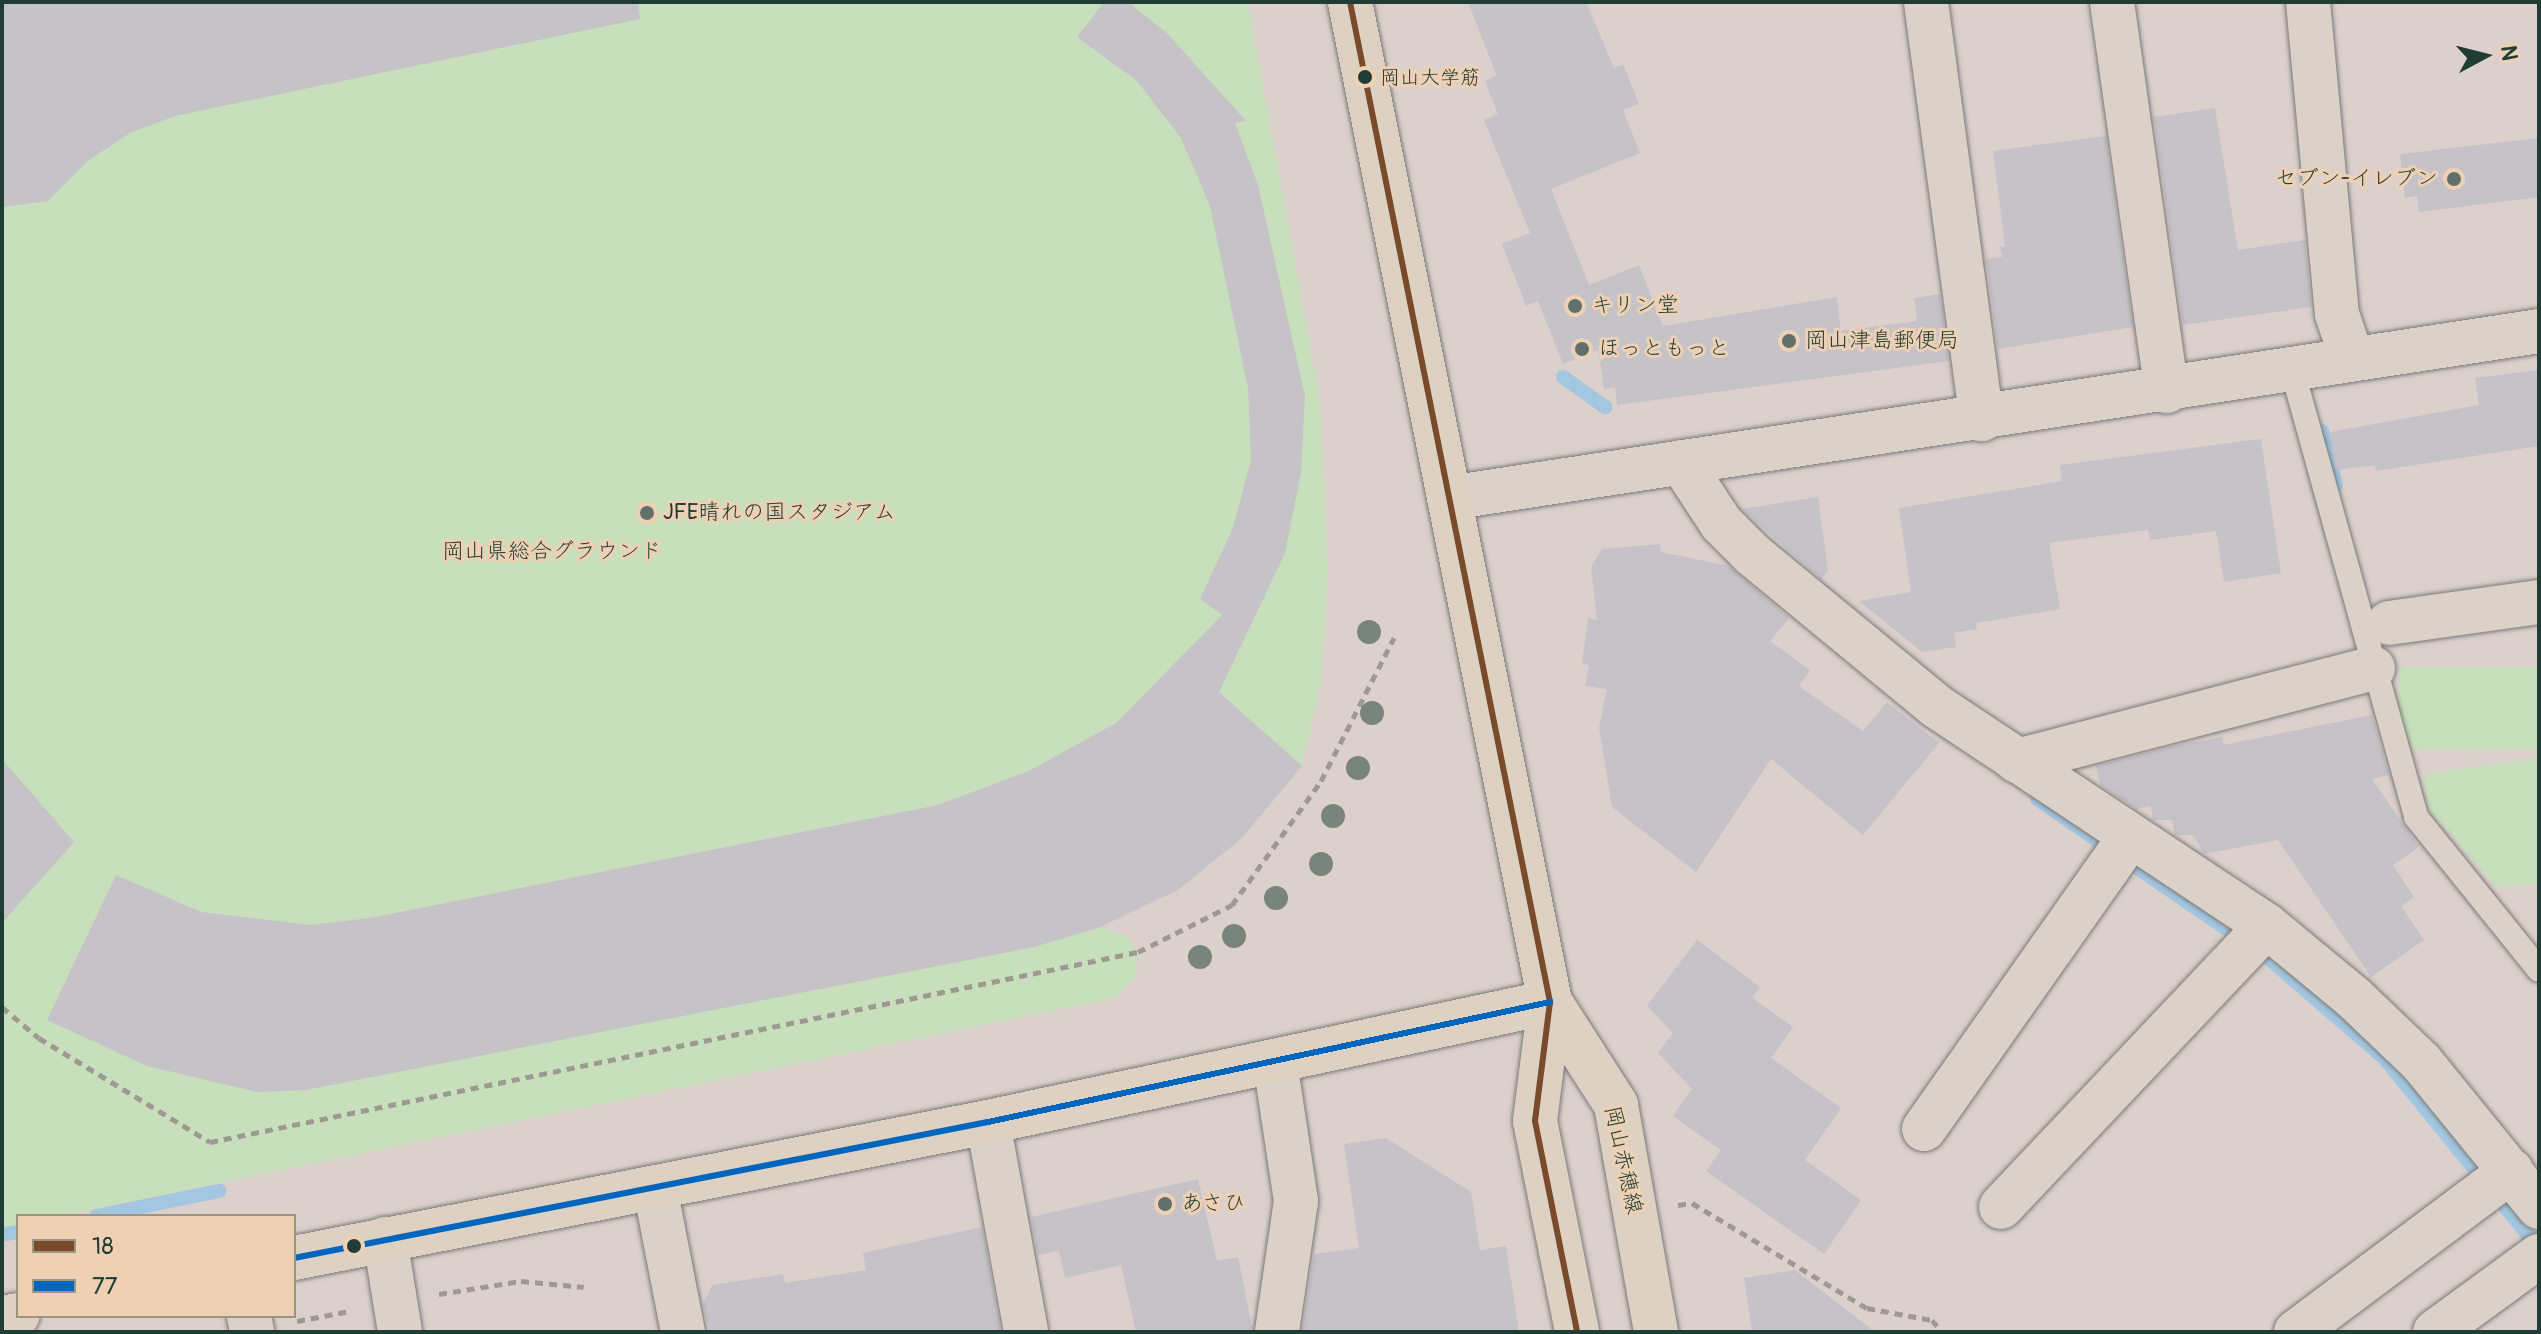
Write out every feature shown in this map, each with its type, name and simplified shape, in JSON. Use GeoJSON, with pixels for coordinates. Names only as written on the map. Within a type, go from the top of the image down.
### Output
{"type":"FeatureCollection","features":[{"type":"Feature","properties":{"kind":"main road"},"geometry":{"type":"LineString","coordinates":[[1350,2],[1550,1002],[1535,1121],[1577,1332]]}},
{"type":"Feature","properties":{"kind":"main road"},"geometry":{"type":"LineString","coordinates":[[296,1258],[988,1122],[1550,1002]]}},
{"type":"Feature","properties":{"kind":"main road","name":"岡山赤穂線"},"geometry":{"type":"LineString","coordinates":[[1550,1002],[1616,1105],[1656,1332]]}},
{"type":"Feature","properties":{"kind":"street"},"geometry":{"type":"LineString","coordinates":[[1926,2],[1982,419]]}},
{"type":"Feature","properties":{"kind":"street"},"geometry":{"type":"LineString","coordinates":[[2112,2],[2167,391]]}},
{"type":"Feature","properties":{"kind":"street"},"geometry":{"type":"LineString","coordinates":[[2308,2],[2337,314],[2352,359]]}},
{"type":"Feature","properties":{"kind":"street"},"geometry":{"type":"LineString","coordinates":[[1449,498],[2167,391],[2539,331]]}},
{"type":"Feature","properties":{"kind":"street"},"geometry":{"type":"LineString","coordinates":[[1681,462],[1721,523],[1753,555],[1936,706],[2017,761],[2122,848],[2255,938],[2421,1062],[2497,1182],[2539,1207]]}},
{"type":"Feature","properties":{"kind":"street"},"geometry":{"type":"LineString","coordinates":[[2389,623],[2539,602]]}},
{"type":"Feature","properties":{"kind":"street"},"geometry":{"type":"LineString","coordinates":[[2017,761],[2373,668]]}},
{"type":"Feature","properties":{"kind":"street"},"geometry":{"type":"LineString","coordinates":[[1924,1129],[2122,848]]}},
{"type":"Feature","properties":{"kind":"street"},"geometry":{"type":"LineString","coordinates":[[2001,1207],[2255,938]]}},
{"type":"Feature","properties":{"kind":"street"},"geometry":{"type":"LineString","coordinates":[[1275,1062],[1296,1201],[1277,1332]]}},
{"type":"Feature","properties":{"kind":"street"},"geometry":{"type":"LineString","coordinates":[[988,1122],[1026,1332]]}},
{"type":"Feature","properties":{"kind":"street"},"geometry":{"type":"LineString","coordinates":[[2296,1332],[2497,1182]]}},
{"type":"Feature","properties":{"kind":"street"},"geometry":{"type":"LineString","coordinates":[[655,1188],[683,1332]]}},
{"type":"Feature","properties":{"kind":"street"},"geometry":{"type":"LineString","coordinates":[[385,1239],[400,1332]]}},
{"type":"Feature","properties":{"kind":"street"},"geometry":{"type":"LineString","coordinates":[[2435,1332],[2538,1257]]}},
{"type":"Feature","properties":{"kind":"lane"},"geometry":{"type":"LineString","coordinates":[[2292,369],[2416,817],[2539,970]]}},
{"type":"Feature","properties":{"kind":"path"},"geometry":{"type":"LineString","coordinates":[[2,1007],[39,1038],[210,1142],[1138,952],[1232,905],[1321,781],[1394,638]]}},
{"type":"Feature","properties":{"kind":"path"},"geometry":{"type":"LineString","coordinates":[[1633,1211],[1692,1203],[1867,1308],[1932,1320],[1942,1332]]}},
{"type":"Feature","properties":{"kind":"green space","name":"岡山県総合グラウンド"},"geometry":{"type":"Polygon","coordinates":[[[2,2],[1248,2],[1320,401],[1328,573],[1321,684],[1302,766],[1242,838],[1178,890],[1099,927],[1126,935],[1138,952],[1136,977],[1115,998],[70,1214],[16,1214],[16,1225],[2,1228],[2,2]]]}},
{"type":"Feature","properties":{"kind":"green space"},"geometry":{"type":"Polygon","coordinates":[[[2399,667],[2539,667],[2539,749],[2399,749],[2399,667]]]}},
{"type":"Feature","properties":{"kind":"green space"},"geometry":{"type":"Polygon","coordinates":[[[2539,758],[2539,883],[2497,888],[2429,809],[2424,774],[2539,758]]]}},
{"type":"Feature","properties":{"kind":"building"},"geometry":{"type":"Polygon","coordinates":[[[2,2],[638,2],[640,19],[175,116],[130,133],[89,160],[48,201],[2,207],[2,2]]]}},
{"type":"Feature","properties":{"kind":"building"},"geometry":{"type":"Polygon","coordinates":[[[1104,2],[1128,2],[1168,34],[1246,121],[1235,123],[1258,185],[1305,396],[1301,473],[1285,553],[1219,692],[1302,766],[1242,838],[1178,890],[1098,928],[1034,947],[306,1090],[257,1092],[147,1066],[47,1020],[116,875],[201,912],[311,925],[370,918],[938,805],[1029,771],[1116,723],[1222,615],[1200,599],[1233,528],[1251,460],[1248,388],[1210,206],[1181,138],[1136,80],[1077,37],[1104,2]]]}},
{"type":"Feature","properties":{"kind":"building"},"geometry":{"type":"Polygon","coordinates":[[[1468,2],[1586,2],[1614,68],[1623,64],[1639,104],[1623,110],[1640,153],[1551,189],[1589,285],[1639,265],[1663,326],[1837,297],[1841,331],[1917,321],[1914,298],[1940,294],[1949,361],[1617,405],[1615,388],[1604,389],[1598,350],[1563,364],[1538,301],[1526,306],[1502,244],[1530,233],[1484,120],[1498,114],[1485,81],[1497,76],[1468,2]]]}},
{"type":"Feature","properties":{"kind":"building"},"geometry":{"type":"Polygon","coordinates":[[[2215,108],[2238,250],[2305,240],[2311,307],[2183,325],[2154,117],[2215,108]]]}},
{"type":"Feature","properties":{"kind":"building"},"geometry":{"type":"Polygon","coordinates":[[[2106,136],[2133,327],[1998,349],[1986,259],[2002,257],[2000,247],[2005,246],[1993,151],[2106,136]]]}},
{"type":"Feature","properties":{"kind":"building"},"geometry":{"type":"Polygon","coordinates":[[[2539,138],[2539,197],[2419,212],[2417,196],[2405,198],[2400,154],[2539,138]]]}},
{"type":"Feature","properties":{"kind":"building"},"geometry":{"type":"Polygon","coordinates":[[[2539,370],[2539,446],[2376,471],[2375,465],[2336,470],[2330,432],[2479,405],[2475,378],[2539,370]]]}},
{"type":"Feature","properties":{"kind":"building"},"geometry":{"type":"Polygon","coordinates":[[[2261,439],[2281,573],[2224,582],[2216,531],[2150,540],[2148,530],[2049,543],[2060,609],[1976,623],[1977,629],[1954,633],[1956,647],[1922,652],[1859,601],[1911,592],[1899,508],[2062,481],[2060,465],[2261,439]]]}},
{"type":"Feature","properties":{"kind":"building"},"geometry":{"type":"Polygon","coordinates":[[[1818,497],[1828,571],[1821,579],[1742,509],[1818,497]]]}},
{"type":"Feature","properties":{"kind":"building"},"geometry":{"type":"Polygon","coordinates":[[[1660,544],[1661,552],[1729,566],[1789,618],[1770,641],[1810,670],[1799,686],[1863,731],[1887,702],[1939,743],[1863,835],[1771,759],[1696,872],[1612,807],[1599,728],[1607,689],[1585,686],[1589,665],[1582,664],[1588,618],[1597,620],[1591,567],[1602,549],[1660,544]]]}},
{"type":"Feature","properties":{"kind":"building"},"geometry":{"type":"Polygon","coordinates":[[[2372,715],[2389,775],[2372,779],[2419,847],[2393,865],[2414,897],[2401,906],[2424,940],[2371,977],[2278,840],[2204,854],[2193,835],[2175,835],[2172,820],[2153,820],[2151,806],[2136,809],[2100,785],[2096,766],[2173,746],[2222,737],[2223,745],[2372,715]]]}},
{"type":"Feature","properties":{"kind":"building"},"geometry":{"type":"Polygon","coordinates":[[[2,759],[74,842],[2,923],[2,759]]]}},
{"type":"Feature","properties":{"kind":"building"},"geometry":{"type":"Polygon","coordinates":[[[1697,940],[1760,987],[1752,998],[1793,1027],[1771,1058],[1841,1108],[1805,1160],[1861,1200],[1824,1254],[1706,1171],[1721,1150],[1673,1116],[1692,1089],[1658,1053],[1673,1033],[1647,1006],[1697,940]]]}},
{"type":"Feature","properties":{"kind":"building"},"geometry":{"type":"Polygon","coordinates":[[[1386,1138],[1471,1192],[1480,1250],[1506,1246],[1519,1332],[1302,1332],[1314,1254],[1359,1248],[1344,1144],[1386,1138]]]}},
{"type":"Feature","properties":{"kind":"building"},"geometry":{"type":"Polygon","coordinates":[[[1198,1179],[1217,1261],[1238,1257],[1253,1332],[1136,1332],[1121,1265],[1065,1278],[1059,1251],[1038,1255],[1031,1217],[1198,1179]]]}},
{"type":"Feature","properties":{"kind":"building"},"geometry":{"type":"Polygon","coordinates":[[[982,1227],[1001,1332],[710,1332],[703,1305],[712,1285],[783,1274],[785,1283],[866,1270],[863,1253],[982,1227]]]}},
{"type":"Feature","properties":{"kind":"building"},"geometry":{"type":"Polygon","coordinates":[[[1795,1270],[1875,1332],[1752,1332],[1744,1278],[1795,1270]]]}},
{"type":"Feature","properties":{"kind":"waterway"},"geometry":{"type":"LineString","coordinates":[[1563,377],[1605,407]]}},
{"type":"Feature","properties":{"kind":"waterway"},"geometry":{"type":"LineString","coordinates":[[2322,431],[2336,485]]}},
{"type":"Feature","properties":{"kind":"waterway"},"geometry":{"type":"LineString","coordinates":[[2037,799],[2268,958],[2384,1058],[2539,1249]]}},
{"type":"Feature","properties":{"kind":"waterway"},"geometry":{"type":"LineString","coordinates":[[106,1214],[219,1191]]}},
{"type":"Feature","properties":{"kind":"waterway"},"geometry":{"type":"LineString","coordinates":[[2,1235],[16,1232]]}},
{"type":"Feature","properties":{"kind":"transit line","name":"18"},"geometry":{"type":"LineString","coordinates":[[1350,2],[1550,1002],[1535,1121],[1577,1332]]}},
{"type":"Feature","properties":{"kind":"transit line","name":"77"},"geometry":{"type":"LineString","coordinates":[[296,1258],[988,1122],[1550,1002]]}},
{"type":"Feature","properties":{"kind":"place","name":"岡山大学筋"},"geometry":{"type":"Point","coordinates":[1365,77]}},
{"type":"Feature","properties":{"kind":"place","name":"セブン-イレブン"},"geometry":{"type":"Point","coordinates":[2454,179]}},
{"type":"Feature","properties":{"kind":"place","name":"キリン堂"},"geometry":{"type":"Point","coordinates":[1575,306]}},
{"type":"Feature","properties":{"kind":"place","name":"岡山津島郵便局"},"geometry":{"type":"Point","coordinates":[1789,341]}},
{"type":"Feature","properties":{"kind":"place","name":"ほっともっと"},"geometry":{"type":"Point","coordinates":[1582,349]}},
{"type":"Feature","properties":{"kind":"place","name":"JFE晴れの国スタジアム"},"geometry":{"type":"Point","coordinates":[647,513]}},
{"type":"Feature","properties":{"kind":"place","name":"あさひ"},"geometry":{"type":"Point","coordinates":[1165,1204]}}]}
